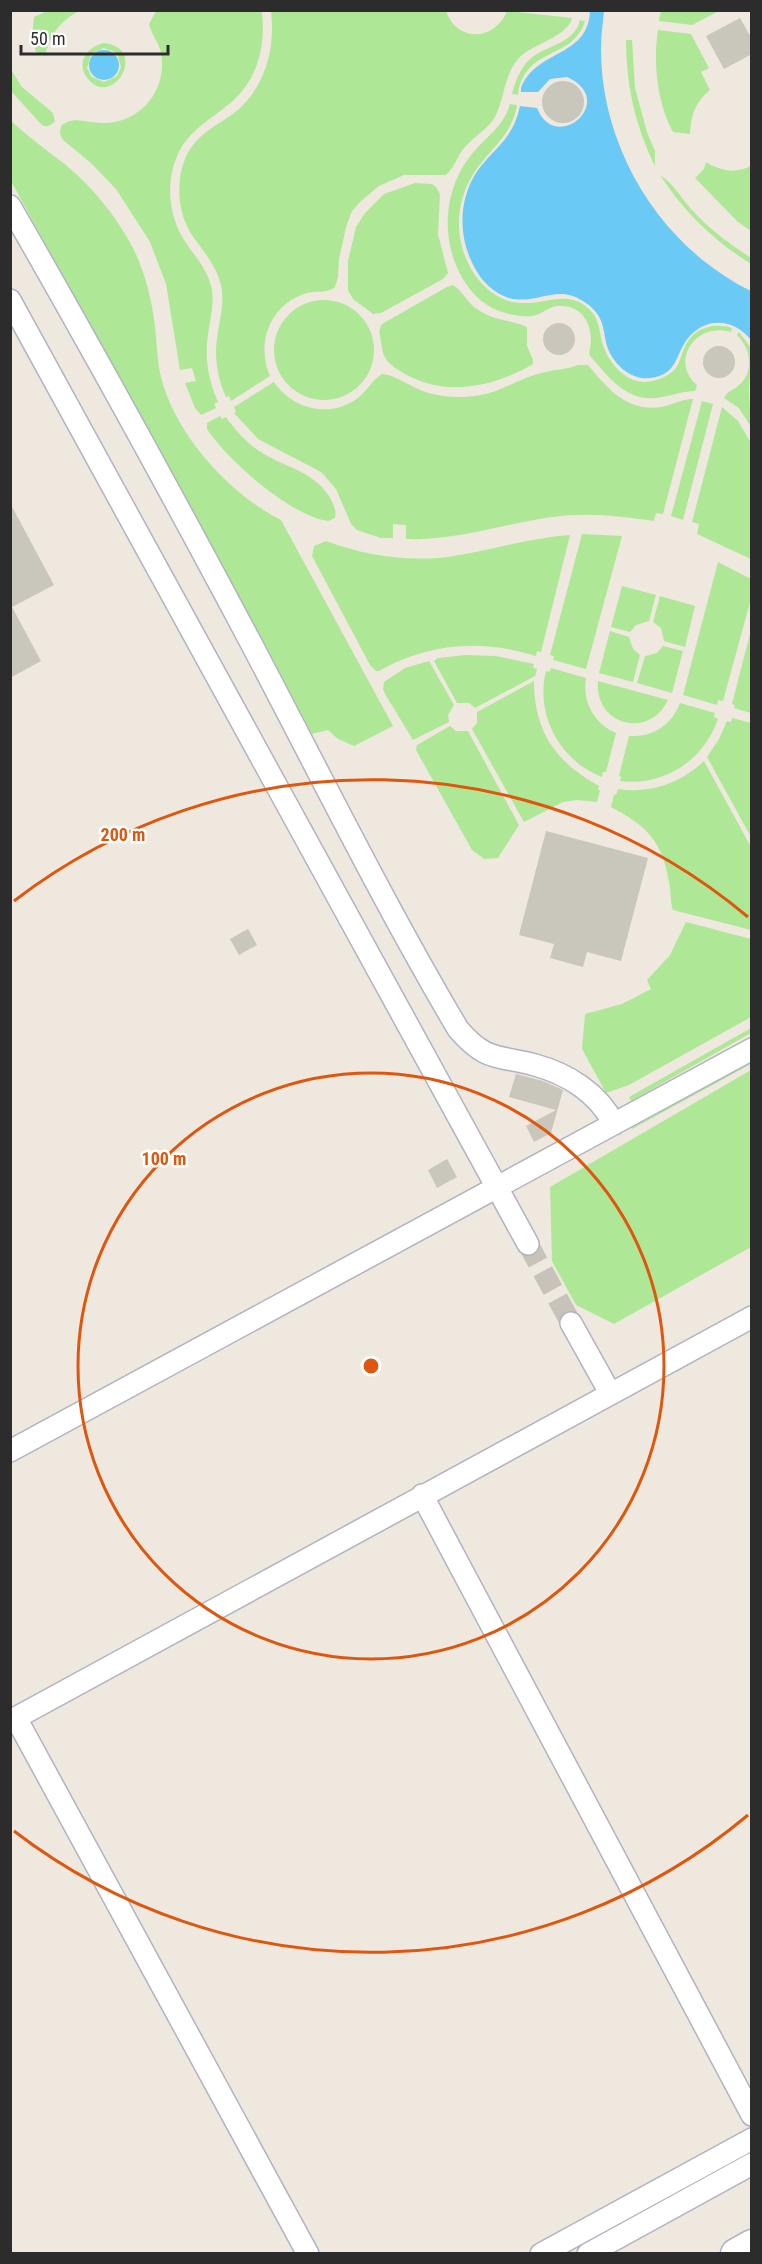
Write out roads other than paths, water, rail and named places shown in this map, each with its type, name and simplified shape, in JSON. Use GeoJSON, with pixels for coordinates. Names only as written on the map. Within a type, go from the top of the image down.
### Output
{"type":"FeatureCollection","features":[{"type":"Feature","properties":{"kind":"street"},"geometry":{"type":"LineString","coordinates":[[10,206],[136,430],[361,853],[458,1029],[474,1046],[494,1057],[549,1070],[577,1083],[597,1099],[614,1124]]}},
{"type":"Feature","properties":{"kind":"street"},"geometry":{"type":"LineString","coordinates":[[10,300],[528,1244]]}},
{"type":"Feature","properties":{"kind":"street"},"geometry":{"type":"LineString","coordinates":[[10,1451],[752,1049]]}},
{"type":"Feature","properties":{"kind":"street"},"geometry":{"type":"LineString","coordinates":[[308,2253],[13,1720],[752,1317]]}},
{"type":"Feature","properties":{"kind":"street"},"geometry":{"type":"LineString","coordinates":[[571,1323],[610,1393]]}},
{"type":"Feature","properties":{"kind":"street"},"geometry":{"type":"LineString","coordinates":[[422,1495],[752,2115]]}},
{"type":"Feature","properties":{"kind":"street"},"geometry":{"type":"LineString","coordinates":[[541,2253],[752,2139]]}},
{"type":"Feature","properties":{"kind":"street"},"geometry":{"type":"LineString","coordinates":[[588,2253],[752,2164]]}},
{"type":"Feature","properties":{"kind":"street"},"geometry":{"type":"LineString","coordinates":[[736,2253],[752,2245]]}},
{"type":"Feature","properties":{"kind":"water"},"geometry":{"type":"Polygon","coordinates":[[[590,11],[604,11],[601,47],[603,85],[611,122],[624,157],[642,190],[664,221],[689,249],[719,272],[751,291],[751,340],[729,324],[712,323],[704,326],[696,330],[684,343],[675,362],[667,372],[651,378],[637,377],[618,365],[607,346],[598,315],[580,299],[557,294],[524,300],[506,297],[494,290],[476,270],[464,236],[463,213],[467,191],[478,170],[513,127],[520,106],[537,108],[546,121],[557,127],[569,125],[579,119],[585,110],[587,98],[581,87],[567,77],[550,79],[538,92],[521,92],[521,88],[528,75],[538,66],[571,46],[580,37],[587,26],[590,11]]]}},
{"type":"Feature","properties":{"kind":"water"},"geometry":{"type":"Polygon","coordinates":[[[104,50],[110,51],[118,59],[118,71],[110,79],[104,80],[98,79],[90,71],[89,65],[90,59],[98,51],[104,50]]]}},
{"type":"Feature","properties":{"kind":"tunnel"},"geometry":{"type":"LineString","coordinates":[[528,1244],[571,1323]]}}]}
